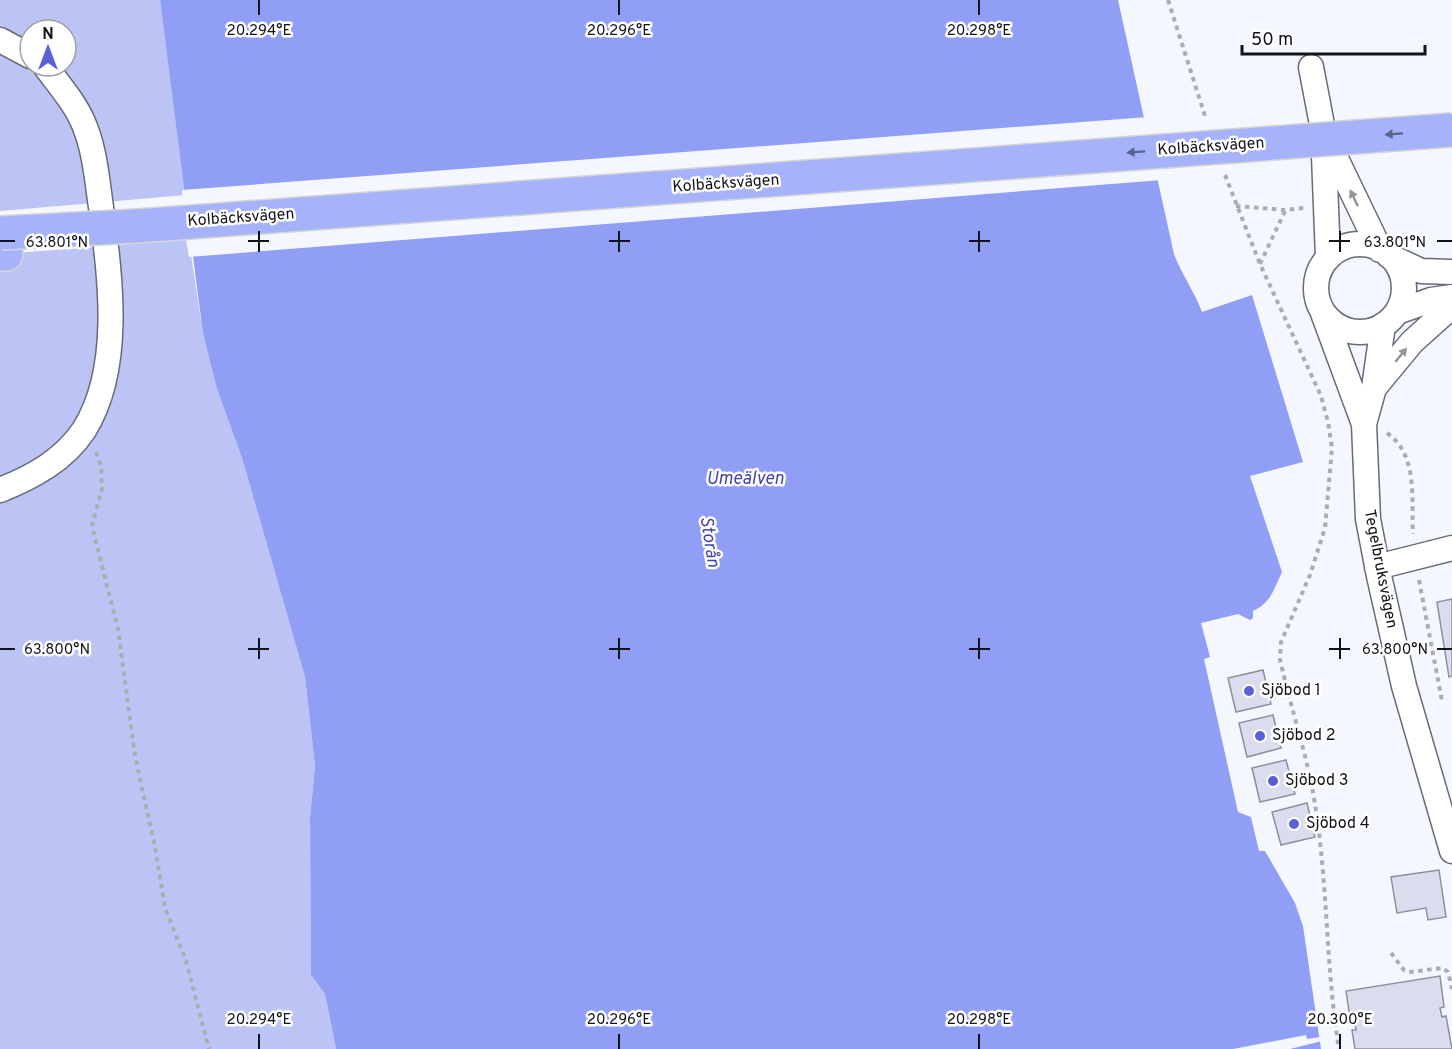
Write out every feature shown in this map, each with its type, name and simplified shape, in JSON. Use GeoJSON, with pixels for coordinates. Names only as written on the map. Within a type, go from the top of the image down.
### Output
{"type":"FeatureCollection","features":[{"type":"Feature","properties":{"kind":"highway","name":"Kolbäcksvägen"},"geometry":{"type":"LineString","coordinates":[[2,244],[137,226],[1452,130]]}},
{"type":"Feature","properties":{"kind":"highway","name":"Kolbäcksvägen"},"geometry":{"type":"LineString","coordinates":[[2,244],[1452,152]]}},
{"type":"Feature","properties":{"kind":"street"},"geometry":{"type":"LineString","coordinates":[[0,40],[18,50]]}},
{"type":"Feature","properties":{"kind":"street"},"geometry":{"type":"LineString","coordinates":[[1311,68],[1323,130],[1328,258]]}},
{"type":"Feature","properties":{"kind":"street"},"geometry":{"type":"LineString","coordinates":[[0,490],[51,466],[82,432],[94,411],[107,370],[110,311],[108,251],[93,153],[85,125],[53,78]]}},
{"type":"Feature","properties":{"kind":"street"},"geometry":{"type":"LineString","coordinates":[[1323,130],[1385,253],[1396,265],[1403,283],[1402,301],[1390,318],[1374,388]]}},
{"type":"Feature","properties":{"kind":"street"},"geometry":{"type":"LineString","coordinates":[[1452,273],[1421,271],[1385,253],[1356,245],[1345,247],[1328,258],[1322,267],[1316,285],[1323,312],[1338,326],[1354,332],[1366,332],[1390,318],[1431,300],[1452,297]]}},
{"type":"Feature","properties":{"kind":"street","name":"Tegelbruksvägen"},"geometry":{"type":"LineString","coordinates":[[1364,424],[1374,388],[1412,342],[1452,306]]}},
{"type":"Feature","properties":{"kind":"street","name":"Tegelbruksvägen"},"geometry":{"type":"LineString","coordinates":[[1323,312],[1364,424],[1368,519],[1377,567],[1407,696],[1452,851]]}},
{"type":"Feature","properties":{"kind":"street"},"geometry":{"type":"LineString","coordinates":[[1377,567],[1452,548]]}},
{"type":"Feature","properties":{"kind":"path"},"geometry":{"type":"LineString","coordinates":[[1168,0],[1209,128]]}},
{"type":"Feature","properties":{"kind":"path"},"geometry":{"type":"LineString","coordinates":[[1224,173],[1260,264],[1309,368],[1328,422],[1332,448],[1331,481],[1325,528],[1310,575],[1281,642],[1280,659],[1316,807],[1321,846],[1329,986],[1339,1049]]}},
{"type":"Feature","properties":{"kind":"path"},"geometry":{"type":"LineString","coordinates":[[1236,206],[1285,210],[1260,264]]}},
{"type":"Feature","properties":{"kind":"path"},"geometry":{"type":"LineString","coordinates":[[1328,422],[1364,424],[1380,428],[1395,438],[1407,459],[1412,478],[1414,557],[1442,701]]}},
{"type":"Feature","properties":{"kind":"path"},"geometry":{"type":"LineString","coordinates":[[82,432],[94,447],[101,466],[102,488],[92,526],[118,629],[135,756],[155,847],[165,908],[186,961],[209,1049]]}},
{"type":"Feature","properties":{"kind":"path"},"geometry":{"type":"LineString","coordinates":[[1391,953],[1404,970],[1409,972],[1443,968],[1448,972],[1452,989]]}},
{"type":"Feature","properties":{"kind":"shaded area"},"geometry":{"type":"Polygon","coordinates":[[[0,0],[160,0],[186,195],[0,211],[0,0]]]}},
{"type":"Feature","properties":{"kind":"shaded area"},"geometry":{"type":"Polygon","coordinates":[[[186,222],[203,334],[217,389],[242,458],[305,677],[315,766],[310,818],[311,975],[325,994],[336,1049],[0,1049],[0,254],[125,245],[186,222]]]}},
{"type":"Feature","properties":{"kind":"water","name":"Umeälven"},"geometry":{"type":"Polygon","coordinates":[[[160,0],[1118,0],[1174,254],[1202,312],[1252,295],[1303,462],[1250,476],[1282,572],[1271,595],[1264,604],[1253,611],[1253,618],[1250,620],[1238,614],[1201,623],[1210,657],[1204,659],[1238,812],[1251,817],[1259,851],[1265,851],[1295,903],[1303,926],[1321,1049],[336,1049],[325,994],[311,975],[310,818],[315,766],[305,677],[242,458],[217,389],[203,334],[160,0]]]}},
{"type":"Feature","properties":{"kind":"pier"},"geometry":{"type":"Polygon","coordinates":[[[1148,117],[1162,180],[189,257],[183,222],[182,190],[1148,117]]]}},
{"type":"Feature","properties":{"kind":"pier"},"geometry":{"type":"Polygon","coordinates":[[[1306,1035],[1307,1039],[1321,1037],[1322,1041],[1290,1049],[1233,1049],[1306,1035]]]}},
{"type":"Feature","properties":{"kind":"building"},"geometry":{"type":"Polygon","coordinates":[[[1452,599],[1452,676],[1449,677],[1437,602],[1452,599]]]}},
{"type":"Feature","properties":{"kind":"building","name":"Sjöbod 1"},"geometry":{"type":"Polygon","coordinates":[[[1263,670],[1271,704],[1236,712],[1228,678],[1263,670]]]}},
{"type":"Feature","properties":{"kind":"building","name":"Sjöbod 2"},"geometry":{"type":"Polygon","coordinates":[[[1273,715],[1281,748],[1247,757],[1239,723],[1273,715]]]}},
{"type":"Feature","properties":{"kind":"building","name":"Sjöbod 3"},"geometry":{"type":"Polygon","coordinates":[[[1286,760],[1295,794],[1260,802],[1252,768],[1286,760]]]}},
{"type":"Feature","properties":{"kind":"building","name":"Sjöbod 4"},"geometry":{"type":"Polygon","coordinates":[[[1307,803],[1315,837],[1281,845],[1272,812],[1307,803]]]}},
{"type":"Feature","properties":{"kind":"building"},"geometry":{"type":"Polygon","coordinates":[[[1439,870],[1446,917],[1428,920],[1426,908],[1397,913],[1391,877],[1439,870]]]}},
{"type":"Feature","properties":{"kind":"building"},"geometry":{"type":"Polygon","coordinates":[[[1440,976],[1444,1007],[1440,1008],[1442,1017],[1446,1016],[1452,1049],[1355,1049],[1352,1030],[1356,1030],[1355,1023],[1351,1024],[1346,991],[1440,976]]]}},
{"type":"Feature","properties":{"kind":"place","name":"Sjöbod 1"},"geometry":{"type":"Point","coordinates":[1249,691]}},
{"type":"Feature","properties":{"kind":"place","name":"Sjöbod 2"},"geometry":{"type":"Point","coordinates":[1260,736]}},
{"type":"Feature","properties":{"kind":"place","name":"Sjöbod 3"},"geometry":{"type":"Point","coordinates":[1273,781]}},
{"type":"Feature","properties":{"kind":"place","name":"Sjöbod 4"},"geometry":{"type":"Point","coordinates":[1294,824]}},
{"type":"Feature","properties":{"kind":"water label","name":"Storån"},"geometry":{"type":"Point","coordinates":[709,542]}}]}
